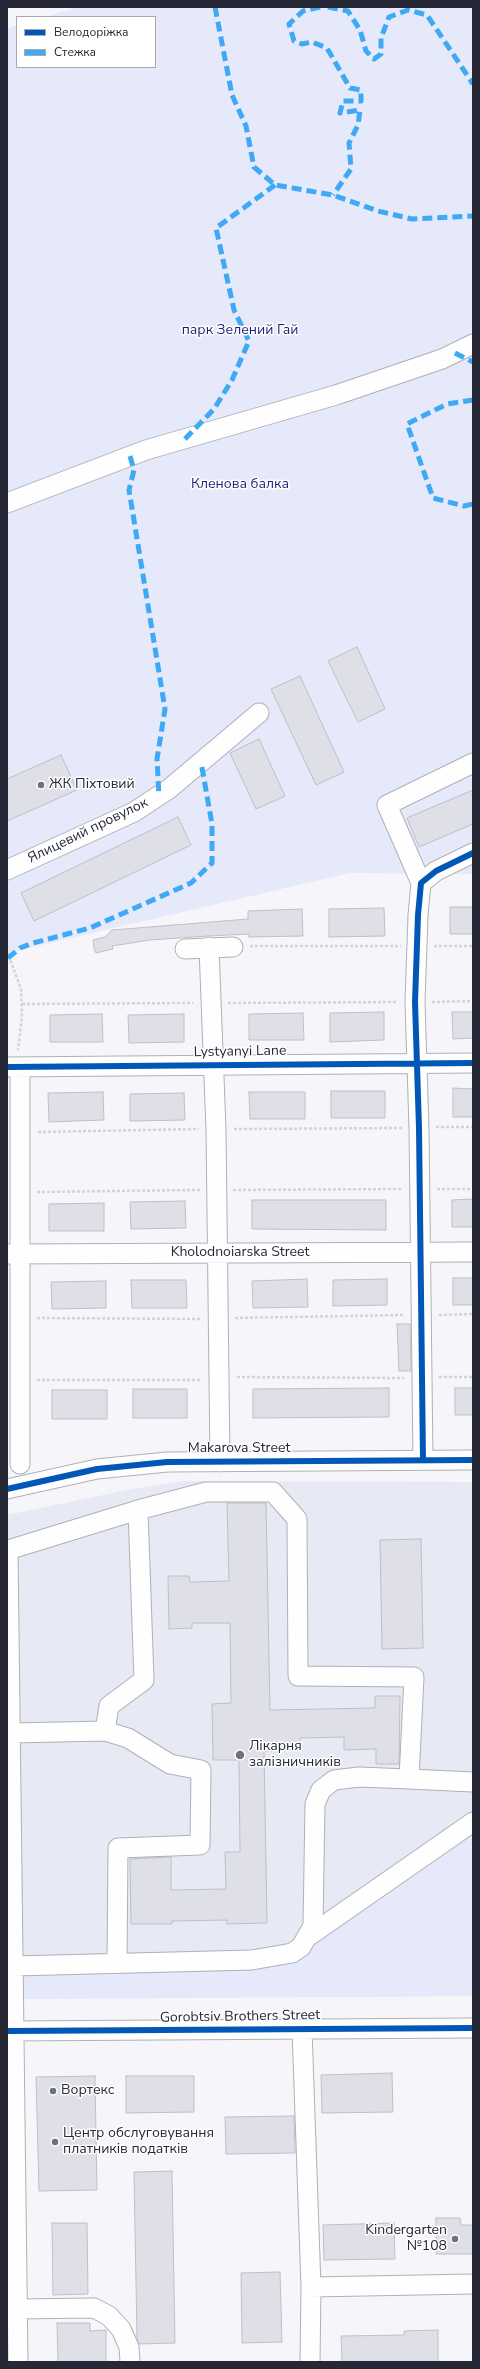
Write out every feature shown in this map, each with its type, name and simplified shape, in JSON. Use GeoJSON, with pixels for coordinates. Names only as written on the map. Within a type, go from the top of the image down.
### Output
{"type":"FeatureCollection","features":[{"type":"Feature","properties":{"kind":"street"},"geometry":{"type":"LineString","coordinates":[[7,503],[146,450],[336,395],[442,359],[473,344]]}},
{"type":"Feature","properties":{"kind":"street","name":"Ялицевий провулок"},"geometry":{"type":"LineString","coordinates":[[7,870],[134,812],[169,790],[259,713]]}},
{"type":"Feature","properties":{"kind":"street"},"geometry":{"type":"LineString","coordinates":[[422,1460],[419,1128],[415,1002],[421,883],[387,805],[473,763]]}},
{"type":"Feature","properties":{"kind":"street"},"geometry":{"type":"LineString","coordinates":[[421,883],[436,871],[473,852]]}},
{"type":"Feature","properties":{"kind":"street"},"geometry":{"type":"LineString","coordinates":[[209,947],[216,1129],[216,1254],[220,1462]]}},
{"type":"Feature","properties":{"kind":"street"},"geometry":{"type":"LineString","coordinates":[[185,949],[233,947]]}},
{"type":"Feature","properties":{"kind":"street","name":"Lystyanyi Lane"},"geometry":{"type":"LineString","coordinates":[[14,1068],[473,1063]]}},
{"type":"Feature","properties":{"kind":"street"},"geometry":{"type":"LineString","coordinates":[[14,1068],[20,1132],[20,1192],[14,1254],[21,1319],[20,1380],[14,1462],[50,1478]]}},
{"type":"Feature","properties":{"kind":"street","name":"Kholodnoiarska Street"},"geometry":{"type":"LineString","coordinates":[[14,1254],[473,1252]]}},
{"type":"Feature","properties":{"kind":"street","name":"Makarova Street"},"geometry":{"type":"LineString","coordinates":[[7,1489],[50,1478],[132,1465],[220,1462],[473,1460]]}},
{"type":"Feature","properties":{"kind":"street"},"geometry":{"type":"LineString","coordinates":[[18,2362],[10,2031],[13,1966],[12,1734],[8,1550],[138,1510],[206,1492],[273,1492],[296,1519],[298,1676],[414,1676],[409,1779]]}},
{"type":"Feature","properties":{"kind":"street"},"geometry":{"type":"LineString","coordinates":[[105,1731],[109,1706],[144,1680],[138,1510]]}},
{"type":"Feature","properties":{"kind":"street"},"geometry":{"type":"LineString","coordinates":[[12,1734],[105,1731],[128,1738],[170,1764],[201,1770],[200,1845],[118,1848],[117,1963]]}},
{"type":"Feature","properties":{"kind":"street"},"geometry":{"type":"LineString","coordinates":[[309,1936],[314,1916],[315,1804],[321,1790],[334,1780],[360,1777],[473,1782]]}},
{"type":"Feature","properties":{"kind":"street"},"geometry":{"type":"LineString","coordinates":[[13,1966],[267,1958],[292,1953],[301,1947],[309,1936],[473,1822]]}},
{"type":"Feature","properties":{"kind":"street"},"geometry":{"type":"LineString","coordinates":[[302,2028],[311,2287],[310,2362]]}},
{"type":"Feature","properties":{"kind":"street","name":"Gorobtsiv Brothers Street"},"geometry":{"type":"LineString","coordinates":[[10,2031],[473,2028]]}},
{"type":"Feature","properties":{"kind":"street"},"geometry":{"type":"LineString","coordinates":[[311,2287],[473,2284]]}},
{"type":"Feature","properties":{"kind":"street"},"geometry":{"type":"LineString","coordinates":[[17,2309],[94,2308],[109,2316],[121,2329],[130,2347],[130,2362]]}},
{"type":"Feature","properties":{"kind":"path"},"geometry":{"type":"LineString","coordinates":[[233,947],[473,946]]}},
{"type":"Feature","properties":{"kind":"path"},"geometry":{"type":"LineString","coordinates":[[7,951],[20,989],[22,1004],[17,1060],[14,1068]]}},
{"type":"Feature","properties":{"kind":"path"},"geometry":{"type":"LineString","coordinates":[[22,1004],[473,1001]]}},
{"type":"Feature","properties":{"kind":"path"},"geometry":{"type":"LineString","coordinates":[[20,1132],[473,1127]]}},
{"type":"Feature","properties":{"kind":"path"},"geometry":{"type":"LineString","coordinates":[[20,1192],[473,1189]]}},
{"type":"Feature","properties":{"kind":"path"},"geometry":{"type":"LineString","coordinates":[[21,1319],[218,1319],[473,1314]]}},
{"type":"Feature","properties":{"kind":"path"},"geometry":{"type":"LineString","coordinates":[[20,1380],[219,1380],[227,1377],[473,1377]]}},
{"type":"Feature","properties":{"kind":"shaded area","name":"Лікарня залізничників"},"geometry":{"type":"Polygon","coordinates":[[[183,1481],[473,1482],[473,1996],[7,1999],[7,1515],[132,1489],[183,1481]]]}},
{"type":"Feature","properties":{"kind":"green space","name":"парк Зелений Гай"},"geometry":{"type":"Polygon","coordinates":[[[78,7],[473,7],[473,874],[350,873],[7,953],[7,29],[16,25],[16,68],[156,68],[156,16],[48,16],[78,7]]]}},
{"type":"Feature","properties":{"kind":"green space"},"geometry":{"type":"Polygon","coordinates":[[[473,1829],[473,1996],[21,1999],[22,1989],[44,1973],[303,1955],[319,1938],[473,1829]]]}},
{"type":"Feature","properties":{"kind":"building"},"geometry":{"type":"Polygon","coordinates":[[[357,647],[385,709],[358,722],[328,661],[357,647]]]}},
{"type":"Feature","properties":{"kind":"building"},"geometry":{"type":"Polygon","coordinates":[[[300,676],[344,772],[316,785],[271,689],[300,676]]]}},
{"type":"Feature","properties":{"kind":"building"},"geometry":{"type":"Polygon","coordinates":[[[259,739],[285,796],[256,809],[230,753],[259,739]]]}},
{"type":"Feature","properties":{"kind":"building","name":"ЖК Піхтовий"},"geometry":{"type":"Polygon","coordinates":[[[61,755],[77,790],[7,821],[7,779],[61,755]]]}},
{"type":"Feature","properties":{"kind":"building"},"geometry":{"type":"Polygon","coordinates":[[[473,790],[473,824],[419,847],[407,818],[473,790]]]}},
{"type":"Feature","properties":{"kind":"building"},"geometry":{"type":"Polygon","coordinates":[[[178,817],[191,845],[34,921],[21,893],[178,817]]]}},
{"type":"Feature","properties":{"kind":"building"},"geometry":{"type":"Polygon","coordinates":[[[450,907],[473,907],[473,934],[450,934],[450,907]]]}},
{"type":"Feature","properties":{"kind":"building"},"geometry":{"type":"Polygon","coordinates":[[[384,908],[385,936],[329,937],[329,909],[384,908]]]}},
{"type":"Feature","properties":{"kind":"building"},"geometry":{"type":"Polygon","coordinates":[[[302,909],[303,936],[249,937],[249,934],[208,936],[150,940],[112,946],[113,949],[96,953],[94,949],[93,940],[105,937],[112,930],[248,919],[248,911],[302,909]]]}},
{"type":"Feature","properties":{"kind":"building"},"geometry":{"type":"Polygon","coordinates":[[[384,1012],[384,1040],[330,1042],[330,1013],[384,1012]]]}},
{"type":"Feature","properties":{"kind":"building"},"geometry":{"type":"Polygon","coordinates":[[[452,1012],[473,1012],[473,1038],[453,1039],[452,1012]]]}},
{"type":"Feature","properties":{"kind":"building"},"geometry":{"type":"Polygon","coordinates":[[[303,1013],[304,1040],[249,1040],[249,1014],[303,1013]]]}},
{"type":"Feature","properties":{"kind":"building"},"geometry":{"type":"Polygon","coordinates":[[[102,1014],[103,1042],[50,1042],[50,1015],[102,1014]]]}},
{"type":"Feature","properties":{"kind":"building"},"geometry":{"type":"Polygon","coordinates":[[[184,1014],[184,1042],[129,1043],[128,1015],[184,1014]]]}},
{"type":"Feature","properties":{"kind":"building"},"geometry":{"type":"Polygon","coordinates":[[[453,1088],[473,1089],[473,1117],[453,1117],[453,1088]]]}},
{"type":"Feature","properties":{"kind":"building"},"geometry":{"type":"Polygon","coordinates":[[[331,1091],[385,1091],[385,1118],[331,1118],[331,1091]]]}},
{"type":"Feature","properties":{"kind":"building"},"geometry":{"type":"Polygon","coordinates":[[[103,1092],[104,1120],[49,1122],[48,1093],[103,1092]]]}},
{"type":"Feature","properties":{"kind":"building"},"geometry":{"type":"Polygon","coordinates":[[[249,1092],[305,1092],[305,1119],[250,1119],[249,1092]]]}},
{"type":"Feature","properties":{"kind":"building"},"geometry":{"type":"Polygon","coordinates":[[[184,1093],[185,1120],[130,1121],[130,1094],[184,1093]]]}},
{"type":"Feature","properties":{"kind":"building"},"geometry":{"type":"Polygon","coordinates":[[[473,1199],[473,1227],[452,1227],[452,1200],[473,1199]]]}},
{"type":"Feature","properties":{"kind":"building"},"geometry":{"type":"Polygon","coordinates":[[[252,1200],[386,1200],[386,1230],[252,1229],[252,1200]]]}},
{"type":"Feature","properties":{"kind":"building"},"geometry":{"type":"Polygon","coordinates":[[[185,1201],[186,1228],[131,1229],[130,1202],[185,1201]]]}},
{"type":"Feature","properties":{"kind":"building"},"geometry":{"type":"Polygon","coordinates":[[[104,1203],[104,1231],[49,1231],[49,1204],[104,1203]]]}},
{"type":"Feature","properties":{"kind":"building"},"geometry":{"type":"Polygon","coordinates":[[[453,1278],[473,1278],[473,1305],[453,1305],[453,1278]]]}},
{"type":"Feature","properties":{"kind":"building"},"geometry":{"type":"Polygon","coordinates":[[[307,1279],[308,1307],[253,1308],[252,1281],[307,1279]]]}},
{"type":"Feature","properties":{"kind":"building"},"geometry":{"type":"Polygon","coordinates":[[[387,1279],[387,1305],[333,1306],[333,1280],[387,1279]]]}},
{"type":"Feature","properties":{"kind":"building"},"geometry":{"type":"Polygon","coordinates":[[[131,1280],[186,1280],[187,1308],[132,1308],[131,1280]]]}},
{"type":"Feature","properties":{"kind":"building"},"geometry":{"type":"Polygon","coordinates":[[[106,1281],[106,1308],[52,1309],[51,1282],[106,1281]]]}},
{"type":"Feature","properties":{"kind":"building"},"geometry":{"type":"Polygon","coordinates":[[[397,1324],[410,1324],[411,1371],[399,1371],[397,1324]]]}},
{"type":"Feature","properties":{"kind":"building"},"geometry":{"type":"Polygon","coordinates":[[[389,1388],[389,1417],[253,1418],[253,1389],[389,1388]]]}},
{"type":"Feature","properties":{"kind":"building"},"geometry":{"type":"Polygon","coordinates":[[[455,1388],[473,1388],[473,1415],[455,1415],[455,1388]]]}},
{"type":"Feature","properties":{"kind":"building"},"geometry":{"type":"Polygon","coordinates":[[[133,1389],[187,1389],[187,1418],[133,1418],[133,1389]]]}},
{"type":"Feature","properties":{"kind":"building"},"geometry":{"type":"Polygon","coordinates":[[[52,1390],[107,1390],[107,1419],[52,1419],[52,1390]]]}},
{"type":"Feature","properties":{"kind":"building"},"geometry":{"type":"Polygon","coordinates":[[[227,1503],[266,1503],[270,1710],[375,1708],[375,1696],[400,1696],[399,1764],[376,1764],[376,1749],[344,1750],[344,1737],[300,1738],[300,1750],[264,1751],[267,1923],[227,1924],[227,1920],[172,1921],[172,1924],[131,1924],[130,1859],[171,1857],[171,1890],[226,1889],[225,1852],[240,1852],[239,1760],[213,1760],[212,1704],[231,1703],[230,1623],[192,1623],[192,1628],[169,1629],[168,1576],[189,1576],[190,1582],[229,1581],[227,1503]]]}},
{"type":"Feature","properties":{"kind":"building"},"geometry":{"type":"Polygon","coordinates":[[[421,1539],[423,1648],[382,1649],[380,1540],[421,1539]]]}},
{"type":"Feature","properties":{"kind":"building"},"geometry":{"type":"Polygon","coordinates":[[[392,2073],[393,2112],[322,2113],[321,2075],[392,2073]]]}},
{"type":"Feature","properties":{"kind":"building"},"geometry":{"type":"Polygon","coordinates":[[[95,2076],[97,2190],[39,2191],[36,2077],[95,2076]]]}},
{"type":"Feature","properties":{"kind":"building"},"geometry":{"type":"Polygon","coordinates":[[[126,2076],[194,2076],[194,2112],[126,2113],[126,2076]]]}},
{"type":"Feature","properties":{"kind":"building"},"geometry":{"type":"Polygon","coordinates":[[[294,2116],[295,2153],[226,2154],[225,2117],[294,2116]]]}},
{"type":"Feature","properties":{"kind":"building"},"geometry":{"type":"Polygon","coordinates":[[[172,2171],[175,2343],[139,2344],[137,2339],[134,2172],[172,2171]]]}},
{"type":"Feature","properties":{"kind":"building","name":"Kindergarten №108"},"geometry":{"type":"Polygon","coordinates":[[[436,2218],[460,2218],[461,2225],[473,2225],[473,2254],[436,2254],[436,2218]]]}},
{"type":"Feature","properties":{"kind":"building"},"geometry":{"type":"Polygon","coordinates":[[[52,2223],[87,2223],[88,2294],[53,2295],[52,2223]]]}},
{"type":"Feature","properties":{"kind":"building"},"geometry":{"type":"Polygon","coordinates":[[[394,2223],[395,2259],[324,2260],[323,2225],[394,2223]]]}},
{"type":"Feature","properties":{"kind":"building"},"geometry":{"type":"Polygon","coordinates":[[[280,2272],[282,2342],[242,2343],[241,2273],[280,2272]]]}},
{"type":"Feature","properties":{"kind":"building"},"geometry":{"type":"Polygon","coordinates":[[[57,2323],[90,2323],[90,2331],[106,2330],[106,2362],[58,2362],[57,2323]]]}},
{"type":"Feature","properties":{"kind":"building"},"geometry":{"type":"Polygon","coordinates":[[[438,2330],[438,2362],[342,2362],[341,2336],[404,2335],[404,2331],[438,2330]]]}},
{"type":"Feature","properties":{"kind":"marked path"},"geometry":{"type":"LineString","coordinates":[[215,7],[232,95],[246,126],[254,167],[275,185],[333,195],[378,211],[412,219],[473,216]]}},
{"type":"Feature","properties":{"kind":"marked path"},"geometry":{"type":"LineString","coordinates":[[320,7],[303,11],[289,24],[294,41],[302,44],[312,42],[327,48],[350,88],[361,90],[361,101],[343,101],[340,113],[360,110],[358,125],[349,143],[351,169],[333,195]]}},
{"type":"Feature","properties":{"kind":"marked path"},"geometry":{"type":"LineString","coordinates":[[328,7],[348,11],[360,30],[366,51],[374,59],[381,54],[381,38],[389,17],[408,10],[427,15],[473,84]]}},
{"type":"Feature","properties":{"kind":"marked path"},"geometry":{"type":"LineString","coordinates":[[185,439],[214,409],[232,380],[249,341],[234,310],[216,228],[275,185]]}},
{"type":"Feature","properties":{"kind":"marked path"},"geometry":{"type":"LineString","coordinates":[[455,353],[473,362]]}},
{"type":"Feature","properties":{"kind":"marked path"},"geometry":{"type":"LineString","coordinates":[[473,400],[447,404],[407,424],[433,498],[464,506],[473,504]]}},
{"type":"Feature","properties":{"kind":"marked path"},"geometry":{"type":"LineString","coordinates":[[130,456],[134,470],[129,490],[165,709],[157,759],[159,796]]}},
{"type":"Feature","properties":{"kind":"marked path"},"geometry":{"type":"LineString","coordinates":[[8,958],[20,948],[33,943],[90,928],[191,883],[212,863],[212,824],[201,762]]}},
{"type":"Feature","properties":{"kind":"cycle path"},"geometry":{"type":"LineString","coordinates":[[423,1460],[419,1128],[415,1002],[418,915],[421,883],[436,871],[473,853]]}},
{"type":"Feature","properties":{"kind":"cycle path"},"geometry":{"type":"LineString","coordinates":[[7,1067],[473,1063]]}},
{"type":"Feature","properties":{"kind":"cycle path"},"geometry":{"type":"LineString","coordinates":[[7,1489],[97,1469],[167,1462],[473,1460]]}},
{"type":"Feature","properties":{"kind":"cycle path"},"geometry":{"type":"LineString","coordinates":[[7,2031],[473,2028]]}},
{"type":"Feature","properties":{"kind":"place","name":"ЖК Піхтовий"},"geometry":{"type":"Point","coordinates":[41,785]}},
{"type":"Feature","properties":{"kind":"place","name":"Лікарня залізничників"},"geometry":{"type":"Point","coordinates":[240,1755]}},
{"type":"Feature","properties":{"kind":"place","name":"Вортекс"},"geometry":{"type":"Point","coordinates":[53,2091]}},
{"type":"Feature","properties":{"kind":"place","name":"Центр обслуговування платників податків"},"geometry":{"type":"Point","coordinates":[55,2142]}},
{"type":"Feature","properties":{"kind":"place","name":"Kindergarten №108"},"geometry":{"type":"Point","coordinates":[455,2239]}},
{"type":"Feature","properties":{"kind":"park label","name":"Кленова балка"},"geometry":{"type":"Point","coordinates":[240,485]}}]}
